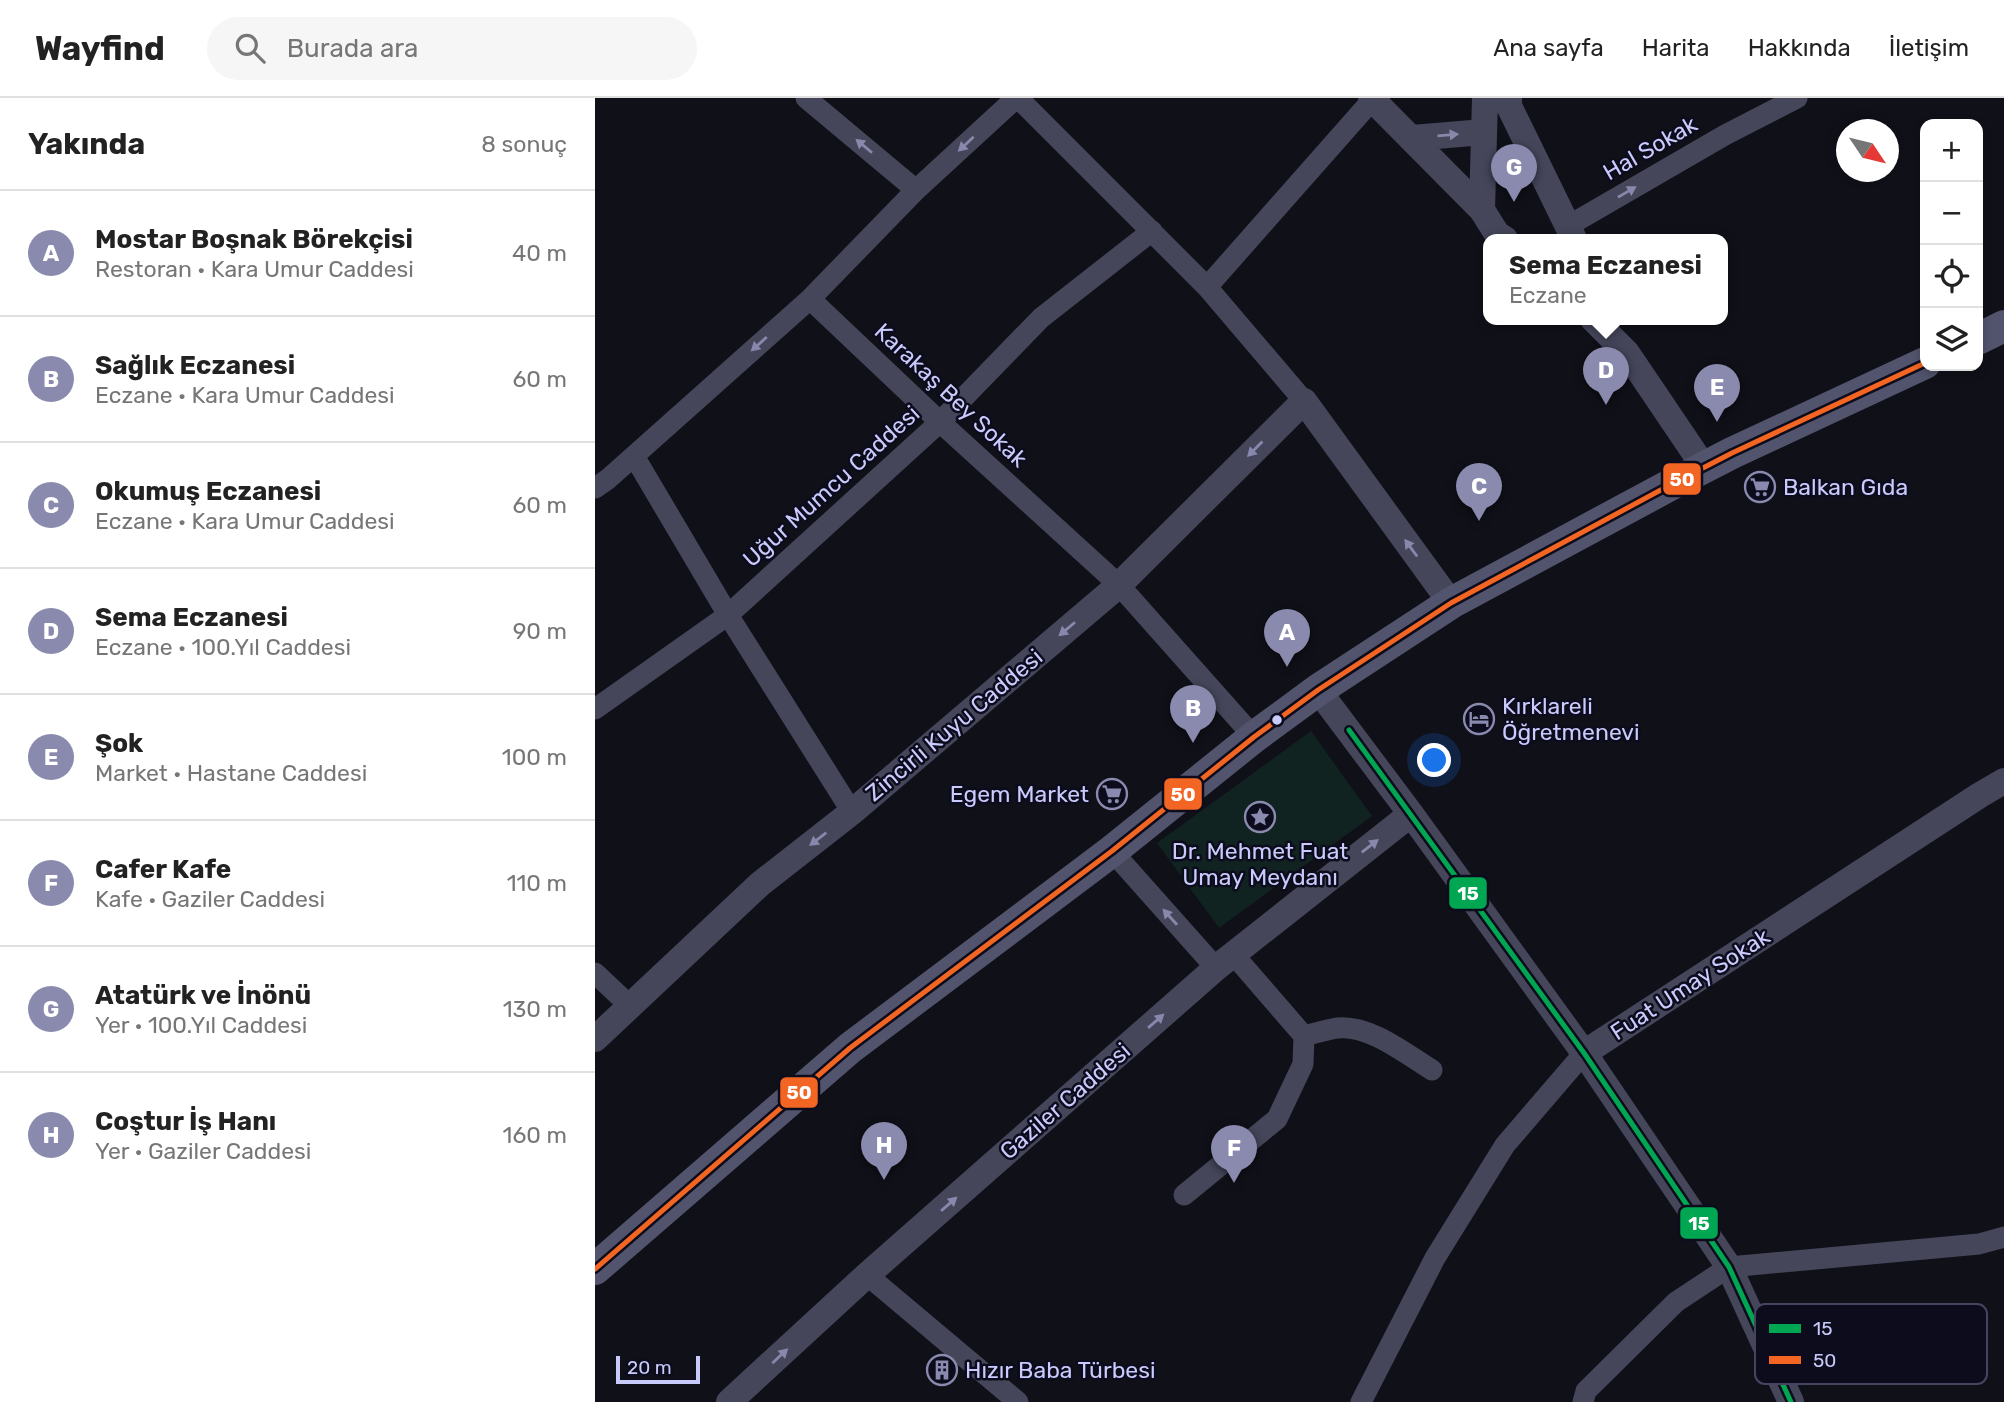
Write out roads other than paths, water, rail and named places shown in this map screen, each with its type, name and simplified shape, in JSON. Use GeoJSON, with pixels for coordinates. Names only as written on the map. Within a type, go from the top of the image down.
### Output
{"type":"FeatureCollection","features":[{"type":"Feature","properties":{"kind":"main road"},"geometry":{"type":"LineString","coordinates":[[1983,336],[2004,326]]}},
{"type":"Feature","properties":{"kind":"main road"},"geometry":{"type":"LineString","coordinates":[[595,1269],[850,1048],[1112,851],[1254,737],[1318,690],[1451,603],[1704,467],[1920,365]]}},
{"type":"Feature","properties":{"kind":"street"},"geometry":{"type":"LineString","coordinates":[[806,98],[916,190]]}},
{"type":"Feature","properties":{"kind":"street"},"geometry":{"type":"LineString","coordinates":[[595,488],[810,299],[916,190],[1017,98],[1207,287],[1304,401],[1451,603]]}},
{"type":"Feature","properties":{"kind":"street"},"geometry":{"type":"LineString","coordinates":[[1207,287],[1372,98],[1482,210],[1497,234]]}},
{"type":"Feature","properties":{"kind":"street","name":"Hal Sokak"},"geometry":{"type":"LineString","coordinates":[[1567,234],[1725,135],[1797,98]]}},
{"type":"Feature","properties":{"kind":"street"},"geometry":{"type":"LineString","coordinates":[[1506,100],[1565,234]]}},
{"type":"Feature","properties":{"kind":"street"},"geometry":{"type":"LineString","coordinates":[[1482,210],[1484,132],[1506,100]]}},
{"type":"Feature","properties":{"kind":"street"},"geometry":{"type":"LineString","coordinates":[[1412,138],[1484,132]]}},
{"type":"Feature","properties":{"kind":"street","name":"Uğur Mumcu Caddesi"},"geometry":{"type":"LineString","coordinates":[[595,709],[728,615],[940,422],[1041,318],[1151,231]]}},
{"type":"Feature","properties":{"kind":"street","name":"Karakaş Bey Sokak"},"geometry":{"type":"LineString","coordinates":[[810,299],[1119,585],[1254,737]]}},
{"type":"Feature","properties":{"kind":"street"},"geometry":{"type":"LineString","coordinates":[[1599,325],[1627,353]]}},
{"type":"Feature","properties":{"kind":"street"},"geometry":{"type":"LineString","coordinates":[[1614,325],[1627,353],[1704,467]]}},
{"type":"Feature","properties":{"kind":"street","name":"Zincirli Kuyu Caddesi"},"geometry":{"type":"LineString","coordinates":[[595,1039],[760,884],[852,811],[1119,585],[1304,401]]}},
{"type":"Feature","properties":{"kind":"street"},"geometry":{"type":"LineString","coordinates":[[634,456],[728,615],[852,811]]}},
{"type":"Feature","properties":{"kind":"street"},"geometry":{"type":"LineString","coordinates":[[1318,690],[1584,1054],[1729,1267],[1755,1324]]}},
{"type":"Feature","properties":{"kind":"street","name":"Fuat Umay Sokak"},"geometry":{"type":"LineString","coordinates":[[1361,1402],[1435,1258],[1505,1145],[1584,1054],[1992,798],[2004,781]]}},
{"type":"Feature","properties":{"kind":"street","name":"Gaziler Caddesi"},"geometry":{"type":"LineString","coordinates":[[729,1402],[867,1275],[1224,961],[1411,814]]}},
{"type":"Feature","properties":{"kind":"street"},"geometry":{"type":"LineString","coordinates":[[1112,851],[1304,1036],[1303,1064],[1277,1119],[1184,1195]]}},
{"type":"Feature","properties":{"kind":"street"},"geometry":{"type":"LineString","coordinates":[[595,973],[630,1006]]}},
{"type":"Feature","properties":{"kind":"street"},"geometry":{"type":"LineString","coordinates":[[1304,1036],[1339,1028],[1362,1030],[1432,1070]]}},
{"type":"Feature","properties":{"kind":"street"},"geometry":{"type":"LineString","coordinates":[[1583,1402],[1586,1391],[1676,1302],[1729,1267],[1979,1244],[2004,1237]]}},
{"type":"Feature","properties":{"kind":"street"},"geometry":{"type":"LineString","coordinates":[[867,1275],[1018,1402]]}},
{"type":"Feature","properties":{"kind":"street"},"geometry":{"type":"LineString","coordinates":[[1783,1384],[1791,1402]]}},
{"type":"Feature","properties":{"kind":"place","name":"Atatürk ve İnönü"},"geometry":{"type":"Point","coordinates":[1514,202]}},
{"type":"Feature","properties":{"kind":"place","name":"Sema Eczanesi"},"geometry":{"type":"Point","coordinates":[1606,405]}},
{"type":"Feature","properties":{"kind":"place","name":"Şok"},"geometry":{"type":"Point","coordinates":[1717,422]}},
{"type":"Feature","properties":{"kind":"place","name":"Balkan Gıda"},"geometry":{"type":"Point","coordinates":[1760,487]}},
{"type":"Feature","properties":{"kind":"place","name":"Okumuş Eczanesi"},"geometry":{"type":"Point","coordinates":[1479,521]}},
{"type":"Feature","properties":{"kind":"place","name":"Mostar Boşnak Börekçisi"},"geometry":{"type":"Point","coordinates":[1287,667]}},
{"type":"Feature","properties":{"kind":"place","name":"Kırklareli Öğretmenevi"},"geometry":{"type":"Point","coordinates":[1479,719]}},
{"type":"Feature","properties":{"kind":"place","name":"Sağlık Eczanesi"},"geometry":{"type":"Point","coordinates":[1193,743]}},
{"type":"Feature","properties":{"kind":"place","name":"Egem Market"},"geometry":{"type":"Point","coordinates":[1112,794]}},
{"type":"Feature","properties":{"kind":"place","name":"Dr. Mehmet Fuat Umay Meydanı"},"geometry":{"type":"Point","coordinates":[1260,817]}},
{"type":"Feature","properties":{"kind":"place","name":"Coştur İş Hanı"},"geometry":{"type":"Point","coordinates":[884,1180]}},
{"type":"Feature","properties":{"kind":"place","name":"Cafer Kafe"},"geometry":{"type":"Point","coordinates":[1234,1183]}},
{"type":"Feature","properties":{"kind":"place","name":"Hızır Baba Türbesi"},"geometry":{"type":"Point","coordinates":[942,1370]}}]}
